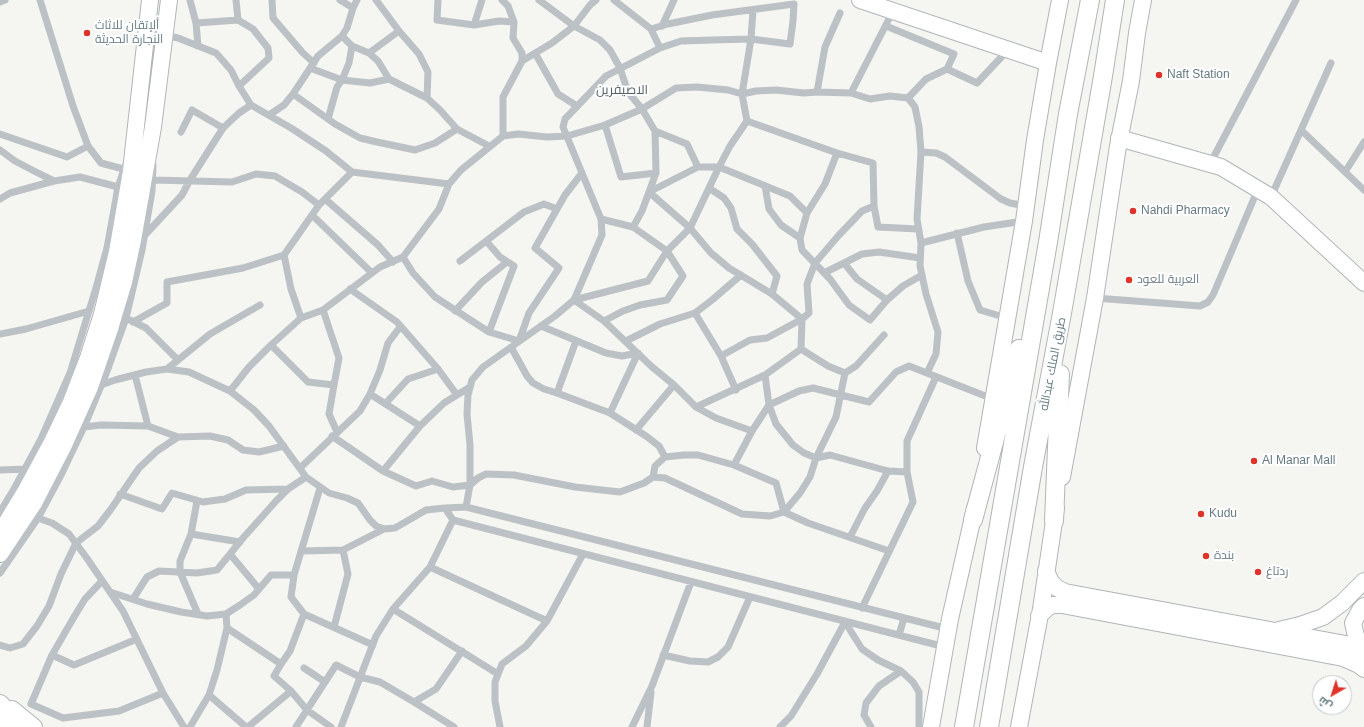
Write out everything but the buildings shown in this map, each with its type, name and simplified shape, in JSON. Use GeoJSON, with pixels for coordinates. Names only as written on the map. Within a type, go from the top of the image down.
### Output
{"type":"FeatureCollection","features":[{"type":"Feature","properties":{"kind":"highway"},"geometry":{"type":"LineString","coordinates":[[1068,114],[1077,0]]}},
{"type":"Feature","properties":{"kind":"highway","name":"طريق الملك عبدالله"},"geometry":{"type":"LineString","coordinates":[[964,727],[1048,242],[1068,114],[1090,0]]}},
{"type":"Feature","properties":{"kind":"highway","name":"طريق الملك عبدالله"},"geometry":{"type":"LineString","coordinates":[[989,727],[1115,0]]}},
{"type":"Feature","properties":{"kind":"highway"},"geometry":{"type":"LineString","coordinates":[[1103,76],[1127,0]]}},
{"type":"Feature","properties":{"kind":"highway"},"geometry":{"type":"LineString","coordinates":[[972,520],[1048,242]]}},
{"type":"Feature","properties":{"kind":"highway"},"geometry":{"type":"LineString","coordinates":[[1054,522],[1062,312]]}},
{"type":"Feature","properties":{"kind":"highway"},"geometry":{"type":"LineString","coordinates":[[0,704],[21,727]]}},
{"type":"Feature","properties":{"kind":"main road"},"geometry":{"type":"LineString","coordinates":[[0,554],[34,503],[58,444],[102,314],[117,252],[123,188],[135,135],[150,0]]}},
{"type":"Feature","properties":{"kind":"main road"},"geometry":{"type":"LineString","coordinates":[[0,533],[25,492],[58,444],[90,387],[110,330],[124,282],[133,240],[152,127],[169,0]]}},
{"type":"Feature","properties":{"kind":"main road"},"geometry":{"type":"LineString","coordinates":[[861,0],[1048,63]]}},
{"type":"Feature","properties":{"kind":"main road"},"geometry":{"type":"LineString","coordinates":[[931,727],[948,629],[972,520],[994,399],[1048,63],[1060,0]]}},
{"type":"Feature","properties":{"kind":"main road"},"geometry":{"type":"LineString","coordinates":[[1019,727],[1054,522],[1095,298],[1119,138],[1131,81],[1143,0]]}},
{"type":"Feature","properties":{"kind":"main road"},"geometry":{"type":"LineString","coordinates":[[1119,138],[1221,167],[1265,193],[1364,283]]}},
{"type":"Feature","properties":{"kind":"main road"},"geometry":{"type":"LineString","coordinates":[[1046,571],[1051,582],[1057,588],[1065,592],[1351,645],[1363,650]]}},
{"type":"Feature","properties":{"kind":"main road"},"geometry":{"type":"LineString","coordinates":[[1274,631],[1300,625],[1323,617],[1342,603],[1364,581]]}},
{"type":"Feature","properties":{"kind":"main road"},"geometry":{"type":"LineString","coordinates":[[1039,616],[1047,608],[1053,605],[1062,605],[1343,658],[1359,665],[1364,669]]}},
{"type":"Feature","properties":{"kind":"main road"},"geometry":{"type":"LineString","coordinates":[[1363,650],[1356,636],[1353,623],[1364,606]]}},
{"type":"Feature","properties":{"kind":"main road"},"geometry":{"type":"LineString","coordinates":[[0,700],[34,727]]}},
{"type":"Feature","properties":{"kind":"street"},"geometry":{"type":"LineString","coordinates":[[0,2],[5,0]]}},
{"type":"Feature","properties":{"kind":"street"},"geometry":{"type":"LineString","coordinates":[[40,0],[73,106],[88,146],[101,163],[128,170]]}},
{"type":"Feature","properties":{"kind":"street"},"geometry":{"type":"LineString","coordinates":[[190,0],[196,23],[198,46]]}},
{"type":"Feature","properties":{"kind":"street"},"geometry":{"type":"LineString","coordinates":[[236,0],[238,20]]}},
{"type":"Feature","properties":{"kind":"street"},"geometry":{"type":"LineString","coordinates":[[272,0],[273,18],[312,65],[342,80],[370,83],[389,79]]}},
{"type":"Feature","properties":{"kind":"street"},"geometry":{"type":"LineString","coordinates":[[340,0],[353,8]]}},
{"type":"Feature","properties":{"kind":"street"},"geometry":{"type":"LineString","coordinates":[[269,115],[284,105],[318,56],[342,36],[347,28],[357,0]]}},
{"type":"Feature","properties":{"kind":"street"},"geometry":{"type":"LineString","coordinates":[[376,0],[399,31],[419,54],[428,72],[427,98]]}},
{"type":"Feature","properties":{"kind":"street"},"geometry":{"type":"LineString","coordinates":[[438,0],[437,20],[474,25],[499,21],[514,22]]}},
{"type":"Feature","properties":{"kind":"street"},"geometry":{"type":"LineString","coordinates":[[474,25],[482,0]]}},
{"type":"Feature","properties":{"kind":"street"},"geometry":{"type":"LineString","coordinates":[[502,0],[511,3],[514,22],[513,38],[522,53],[522,61],[503,97],[503,136]]}},
{"type":"Feature","properties":{"kind":"street"},"geometry":{"type":"LineString","coordinates":[[539,0],[574,26],[600,40],[610,50],[620,68],[628,92],[642,109],[656,131],[656,173],[642,211],[633,227]]}},
{"type":"Feature","properties":{"kind":"street"},"geometry":{"type":"LineString","coordinates":[[522,61],[552,43],[574,26],[590,5],[596,0]]}},
{"type":"Feature","properties":{"kind":"street"},"geometry":{"type":"LineString","coordinates":[[614,0],[652,29],[660,48]]}},
{"type":"Feature","properties":{"kind":"street"},"geometry":{"type":"LineString","coordinates":[[662,26],[674,0]]}},
{"type":"Feature","properties":{"kind":"street"},"geometry":{"type":"LineString","coordinates":[[1210,164],[1296,0]]}},
{"type":"Feature","properties":{"kind":"street"},"geometry":{"type":"LineString","coordinates":[[574,300],[602,234],[601,219],[563,127],[565,119],[606,76],[660,48],[681,41],[751,39],[790,44],[794,4],[712,15],[652,29]]}},
{"type":"Feature","properties":{"kind":"street"},"geometry":{"type":"LineString","coordinates":[[466,507],[470,484],[470,445],[467,414],[468,394],[472,380],[483,367],[555,316],[574,300],[648,281],[667,251],[690,228],[730,146],[747,121],[742,94],[751,39],[753,10]]}},
{"type":"Feature","properties":{"kind":"street"},"geometry":{"type":"LineString","coordinates":[[852,93],[893,11]]}},
{"type":"Feature","properties":{"kind":"street"},"geometry":{"type":"LineString","coordinates":[[817,92],[825,47],[840,13]]}},
{"type":"Feature","properties":{"kind":"street"},"geometry":{"type":"LineString","coordinates":[[196,23],[238,20],[253,29],[268,48],[269,58],[239,86]]}},
{"type":"Feature","properties":{"kind":"street"},"geometry":{"type":"LineString","coordinates":[[886,26],[954,54],[947,69],[926,79],[908,98]]}},
{"type":"Feature","properties":{"kind":"street"},"geometry":{"type":"LineString","coordinates":[[369,53],[399,31]]}},
{"type":"Feature","properties":{"kind":"street"},"geometry":{"type":"LineString","coordinates":[[164,35],[178,38],[216,53],[231,70],[251,105],[291,128],[326,151],[352,172],[449,184]]}},
{"type":"Feature","properties":{"kind":"street"},"geometry":{"type":"LineString","coordinates":[[342,36],[352,46],[369,53],[378,60],[389,79],[427,98],[457,129],[490,146]]}},
{"type":"Feature","properties":{"kind":"street"},"geometry":{"type":"LineString","coordinates":[[328,119],[337,87],[350,63],[352,46]]}},
{"type":"Feature","properties":{"kind":"street"},"geometry":{"type":"LineString","coordinates":[[947,69],[977,83],[1008,50]]}},
{"type":"Feature","properties":{"kind":"street"},"geometry":{"type":"LineString","coordinates":[[535,53],[558,94],[577,106]]}},
{"type":"Feature","properties":{"kind":"street"},"geometry":{"type":"LineString","coordinates":[[1095,298],[1200,306],[1208,302],[1214,296],[1265,193],[1302,130],[1331,63]]}},
{"type":"Feature","properties":{"kind":"street"},"geometry":{"type":"LineString","coordinates":[[230,391],[249,367],[301,318],[323,310],[380,267],[403,257],[439,209],[449,184],[461,170],[503,136],[518,134],[547,137],[566,136],[605,125],[642,109],[676,88],[697,86],[728,90],[742,94],[756,91],[776,90],[804,93],[852,93],[870,99],[890,96],[908,98],[915,107],[919,127],[921,152],[917,219],[921,243],[920,266],[938,332],[936,354],[927,373]]}},
{"type":"Feature","properties":{"kind":"street"},"geometry":{"type":"LineString","coordinates":[[293,94],[328,119],[360,138],[415,150],[434,143],[457,129]]}},
{"type":"Feature","properties":{"kind":"street"},"geometry":{"type":"LineString","coordinates":[[144,237],[182,195],[223,128],[251,105]]}},
{"type":"Feature","properties":{"kind":"street"},"geometry":{"type":"LineString","coordinates":[[181,132],[192,110],[223,128]]}},
{"type":"Feature","properties":{"kind":"street"},"geometry":{"type":"LineString","coordinates":[[747,121],[837,153],[873,163],[874,206],[878,227],[918,229]]}},
{"type":"Feature","properties":{"kind":"street"},"geometry":{"type":"LineString","coordinates":[[605,125],[621,177],[656,173]]}},
{"type":"Feature","properties":{"kind":"street"},"geometry":{"type":"LineString","coordinates":[[0,573],[38,518],[61,475],[84,427],[126,318],[144,237],[152,191],[152,127]]}},
{"type":"Feature","properties":{"kind":"street"},"geometry":{"type":"LineString","coordinates":[[1302,130],[1364,190]]}},
{"type":"Feature","properties":{"kind":"street"},"geometry":{"type":"LineString","coordinates":[[656,131],[687,144],[698,167]]}},
{"type":"Feature","properties":{"kind":"street"},"geometry":{"type":"LineString","coordinates":[[0,134],[67,157],[88,146]]}},
{"type":"Feature","properties":{"kind":"street"},"geometry":{"type":"LineString","coordinates":[[1345,172],[1364,142]]}},
{"type":"Feature","properties":{"kind":"street"},"geometry":{"type":"LineString","coordinates":[[0,150],[36,172],[54,180]]}},
{"type":"Feature","properties":{"kind":"street"},"geometry":{"type":"LineString","coordinates":[[921,152],[945,157],[1001,199],[1025,213]]}},
{"type":"Feature","properties":{"kind":"street"},"geometry":{"type":"LineString","coordinates":[[837,153],[825,184],[807,213],[800,238],[802,250],[824,273],[849,305],[870,320],[887,300],[903,286],[922,275]]}},
{"type":"Feature","properties":{"kind":"street"},"geometry":{"type":"LineString","coordinates":[[649,192],[698,167],[719,167],[790,196],[807,213]]}},
{"type":"Feature","properties":{"kind":"street"},"geometry":{"type":"LineString","coordinates":[[133,322],[167,303],[167,282],[243,268],[284,255],[320,205],[352,172]]}},
{"type":"Feature","properties":{"kind":"street"},"geometry":{"type":"LineString","coordinates":[[519,341],[529,313],[559,268],[535,248],[565,195],[582,173]]}},
{"type":"Feature","properties":{"kind":"street"},"geometry":{"type":"LineString","coordinates":[[153,180],[232,182],[256,174],[275,176],[320,205]]}},
{"type":"Feature","properties":{"kind":"street"},"geometry":{"type":"LineString","coordinates":[[0,199],[10,193],[54,180],[80,177],[123,188],[70,373],[41,439],[14,490],[0,512]]}},
{"type":"Feature","properties":{"kind":"street"},"geometry":{"type":"LineString","coordinates":[[765,186],[769,209],[781,225],[800,238]]}},
{"type":"Feature","properties":{"kind":"street"},"geometry":{"type":"LineString","coordinates":[[709,188],[724,198],[731,208],[737,229],[752,244],[777,276],[772,294]]}},
{"type":"Feature","properties":{"kind":"street"},"geometry":{"type":"LineString","coordinates":[[649,192],[690,228],[712,253],[741,275],[772,294],[802,319]]}},
{"type":"Feature","properties":{"kind":"street"},"geometry":{"type":"LineString","coordinates":[[325,199],[378,245],[392,262]]}},
{"type":"Feature","properties":{"kind":"street"},"geometry":{"type":"LineString","coordinates":[[460,261],[487,242],[512,220],[524,212],[544,204],[557,209]]}},
{"type":"Feature","properties":{"kind":"street"},"geometry":{"type":"LineString","coordinates":[[721,356],[750,340],[767,338],[802,319],[809,313],[807,284],[815,263],[862,211],[874,206]]}},
{"type":"Feature","properties":{"kind":"street"},"geometry":{"type":"LineString","coordinates":[[921,243],[984,227],[1025,213]]}},
{"type":"Feature","properties":{"kind":"street"},"geometry":{"type":"LineString","coordinates":[[312,215],[372,273]]}},
{"type":"Feature","properties":{"kind":"street"},"geometry":{"type":"LineString","coordinates":[[601,219],[633,227],[667,251],[683,276],[667,300],[640,305],[623,311],[604,321]]}},
{"type":"Feature","properties":{"kind":"street"},"geometry":{"type":"LineString","coordinates":[[957,233],[968,281],[980,310],[1007,318]]}},
{"type":"Feature","properties":{"kind":"street"},"geometry":{"type":"LineString","coordinates":[[487,242],[500,257],[514,266],[489,332]]}},
{"type":"Feature","properties":{"kind":"street"},"geometry":{"type":"LineString","coordinates":[[824,273],[862,254],[879,252],[920,258]]}},
{"type":"Feature","properties":{"kind":"street"},"geometry":{"type":"LineString","coordinates":[[284,255],[291,289],[301,318]]}},
{"type":"Feature","properties":{"kind":"street"},"geometry":{"type":"LineString","coordinates":[[403,257],[413,274],[435,298],[489,332],[519,341]]}},
{"type":"Feature","properties":{"kind":"street"},"geometry":{"type":"LineString","coordinates":[[455,312],[482,282],[507,262]]}},
{"type":"Feature","properties":{"kind":"street"},"geometry":{"type":"LineString","coordinates":[[844,263],[857,279],[887,300]]}},
{"type":"Feature","properties":{"kind":"street"},"geometry":{"type":"LineString","coordinates":[[626,341],[660,324],[695,313],[741,275]]}},
{"type":"Feature","properties":{"kind":"street"},"geometry":{"type":"LineString","coordinates":[[350,289],[397,322],[438,369],[457,395]]}},
{"type":"Feature","properties":{"kind":"street"},"geometry":{"type":"LineString","coordinates":[[574,300],[604,321],[696,407],[716,418],[752,431]]}},
{"type":"Feature","properties":{"kind":"street"},"geometry":{"type":"LineString","coordinates":[[166,369],[210,334],[260,305]]}},
{"type":"Feature","properties":{"kind":"street"},"geometry":{"type":"LineString","coordinates":[[323,310],[339,358],[329,414],[335,434],[383,471],[416,486],[432,482],[453,487],[470,484],[486,474],[514,475],[576,487],[620,492],[644,483],[653,476],[655,466],[665,457],[698,455],[734,465],[776,483],[784,512],[808,523],[889,552]]}},
{"type":"Feature","properties":{"kind":"street"},"geometry":{"type":"LineString","coordinates":[[0,334],[26,329],[89,311]]}},
{"type":"Feature","properties":{"kind":"street"},"geometry":{"type":"LineString","coordinates":[[695,313],[721,356],[736,390]]}},
{"type":"Feature","properties":{"kind":"street"},"geometry":{"type":"LineString","coordinates":[[126,318],[146,328],[178,360]]}},
{"type":"Feature","properties":{"kind":"street"},"geometry":{"type":"LineString","coordinates":[[802,319],[802,349]]}},
{"type":"Feature","properties":{"kind":"street"},"geometry":{"type":"LineString","coordinates":[[541,326],[606,353],[622,356],[638,353]]}},
{"type":"Feature","properties":{"kind":"street"},"geometry":{"type":"LineString","coordinates":[[300,468],[360,411],[370,394],[380,370],[388,343],[400,327]]}},
{"type":"Feature","properties":{"kind":"street"},"geometry":{"type":"LineString","coordinates":[[653,476],[665,478],[742,514],[770,516],[784,512],[800,493],[836,418],[845,373],[856,366],[884,335]]}},
{"type":"Feature","properties":{"kind":"street"},"geometry":{"type":"LineString","coordinates":[[557,393],[576,341]]}},
{"type":"Feature","properties":{"kind":"street"},"geometry":{"type":"LineString","coordinates":[[271,345],[308,382],[334,385]]}},
{"type":"Feature","properties":{"kind":"street"},"geometry":{"type":"LineString","coordinates":[[511,347],[527,376],[533,383],[544,390],[557,393],[610,413],[659,446],[665,457]]}},
{"type":"Feature","properties":{"kind":"street"},"geometry":{"type":"LineString","coordinates":[[802,349],[828,366],[845,373]]}},
{"type":"Feature","properties":{"kind":"street"},"geometry":{"type":"LineString","coordinates":[[696,407],[736,390],[765,375],[802,349]]}},
{"type":"Feature","properties":{"kind":"street"},"geometry":{"type":"LineString","coordinates":[[610,413],[638,353]]}},
{"type":"Feature","properties":{"kind":"street"},"geometry":{"type":"LineString","coordinates":[[734,465],[752,431],[769,405],[799,392],[813,388],[869,402],[896,372],[909,366],[949,383],[994,399]]}},
{"type":"Feature","properties":{"kind":"street"},"geometry":{"type":"LineString","coordinates":[[101,385],[135,375],[166,369],[189,372],[230,391],[259,415],[269,426],[306,477],[328,493],[347,498],[358,504],[376,526],[384,529]]}},
{"type":"Feature","properties":{"kind":"street"},"geometry":{"type":"LineString","coordinates":[[385,404],[408,379],[438,369]]}},
{"type":"Feature","properties":{"kind":"street"},"geometry":{"type":"LineString","coordinates":[[135,375],[148,426]]}},
{"type":"Feature","properties":{"kind":"street"},"geometry":{"type":"LineString","coordinates":[[765,375],[769,405],[776,424],[793,445],[804,453],[816,458],[830,455],[888,471],[907,472]]}},
{"type":"Feature","properties":{"kind":"street"},"geometry":{"type":"LineString","coordinates":[[862,608],[913,502],[907,472],[907,442],[936,377]]}},
{"type":"Feature","properties":{"kind":"street"},"geometry":{"type":"LineString","coordinates":[[636,430],[674,385]]}},
{"type":"Feature","properties":{"kind":"street"},"geometry":{"type":"LineString","coordinates":[[383,471],[420,426],[444,403],[470,387]]}},
{"type":"Feature","properties":{"kind":"street"},"geometry":{"type":"LineString","coordinates":[[370,394],[420,426]]}},
{"type":"Feature","properties":{"kind":"street"},"geometry":{"type":"LineString","coordinates":[[84,427],[101,425],[148,426],[178,437],[216,437],[228,440],[243,450],[259,452],[284,446]]}},
{"type":"Feature","properties":{"kind":"street"},"geometry":{"type":"LineString","coordinates":[[0,645],[10,648],[23,644],[37,626],[49,606],[60,574],[76,543],[98,526],[138,468],[157,451],[178,437]]}},
{"type":"Feature","properties":{"kind":"street"},"geometry":{"type":"LineString","coordinates":[[0,470],[25,469]]}},
{"type":"Feature","properties":{"kind":"street"},"geometry":{"type":"LineString","coordinates":[[850,537],[865,508],[877,491],[888,471]]}},
{"type":"Feature","properties":{"kind":"street"},"geometry":{"type":"LineString","coordinates":[[133,599],[147,577],[159,572],[197,573],[217,570],[288,489],[306,477]]}},
{"type":"Feature","properties":{"kind":"street"},"geometry":{"type":"LineString","coordinates":[[320,488],[294,575],[291,597],[304,614],[373,645]]}},
{"type":"Feature","properties":{"kind":"street"},"geometry":{"type":"LineString","coordinates":[[120,494],[162,510],[172,493],[203,502],[225,499],[246,490],[288,489]]}},
{"type":"Feature","properties":{"kind":"street"},"geometry":{"type":"LineString","coordinates":[[197,501],[191,534],[180,562],[180,572],[198,614]]}},
{"type":"Feature","properties":{"kind":"street"},"geometry":{"type":"LineString","coordinates":[[301,551],[343,550],[384,529],[395,528],[426,510],[466,507],[948,629]]}},
{"type":"Feature","properties":{"kind":"street"},"geometry":{"type":"LineString","coordinates":[[445,508],[453,520],[945,647]]}},
{"type":"Feature","properties":{"kind":"street"},"geometry":{"type":"LineString","coordinates":[[38,518],[52,523],[68,534],[76,543],[123,611],[163,693],[184,727]]}},
{"type":"Feature","properties":{"kind":"street"},"geometry":{"type":"LineString","coordinates":[[341,727],[376,636],[393,609],[430,567],[453,520]]}},
{"type":"Feature","properties":{"kind":"street"},"geometry":{"type":"LineString","coordinates":[[191,534],[240,542]]}},
{"type":"Feature","properties":{"kind":"street"},"geometry":{"type":"LineString","coordinates":[[334,627],[348,574],[343,550]]}},
{"type":"Feature","properties":{"kind":"street"},"geometry":{"type":"LineString","coordinates":[[230,554],[259,589]]}},
{"type":"Feature","properties":{"kind":"street"},"geometry":{"type":"LineString","coordinates":[[500,727],[495,694],[495,682],[502,664],[526,646],[547,621],[583,554]]}},
{"type":"Feature","properties":{"kind":"street"},"geometry":{"type":"LineString","coordinates":[[430,567],[547,621]]}},
{"type":"Feature","properties":{"kind":"street"},"geometry":{"type":"LineString","coordinates":[[110,592],[181,612],[207,616],[226,614],[254,595],[271,575],[294,575]]}},
{"type":"Feature","properties":{"kind":"street"},"geometry":{"type":"LineString","coordinates":[[102,581],[85,599],[52,655],[31,704],[63,718],[119,711],[163,693]]}},
{"type":"Feature","properties":{"kind":"street"},"geometry":{"type":"LineString","coordinates":[[632,727],[652,686],[691,582]]}},
{"type":"Feature","properties":{"kind":"street"},"geometry":{"type":"LineString","coordinates":[[663,655],[690,661],[708,662],[718,657],[728,647],[750,597]]}},
{"type":"Feature","properties":{"kind":"street"},"geometry":{"type":"LineString","coordinates":[[393,609],[498,674]]}},
{"type":"Feature","properties":{"kind":"street"},"geometry":{"type":"LineString","coordinates":[[190,727],[209,695],[217,670],[227,628],[226,614]]}},
{"type":"Feature","properties":{"kind":"street"},"geometry":{"type":"LineString","coordinates":[[304,614],[290,651],[274,676],[291,691],[307,710],[331,727]]}},
{"type":"Feature","properties":{"kind":"street"},"geometry":{"type":"LineString","coordinates":[[899,635],[904,618]]}},
{"type":"Feature","properties":{"kind":"street"},"geometry":{"type":"LineString","coordinates":[[845,622],[862,649],[878,660],[901,671],[913,682],[919,692],[919,727]]}},
{"type":"Feature","properties":{"kind":"street"},"geometry":{"type":"LineString","coordinates":[[780,727],[791,716],[817,674],[845,622]]}},
{"type":"Feature","properties":{"kind":"street"},"geometry":{"type":"LineString","coordinates":[[227,628],[281,664]]}},
{"type":"Feature","properties":{"kind":"street"},"geometry":{"type":"LineString","coordinates":[[52,655],[74,665],[136,639]]}},
{"type":"Feature","properties":{"kind":"street"},"geometry":{"type":"LineString","coordinates":[[414,702],[436,689],[462,651]]}},
{"type":"Feature","properties":{"kind":"street"},"geometry":{"type":"LineString","coordinates":[[296,727],[336,665],[360,677],[380,682],[454,727]]}},
{"type":"Feature","properties":{"kind":"street"},"geometry":{"type":"LineString","coordinates":[[304,668],[325,682]]}},
{"type":"Feature","properties":{"kind":"street"},"geometry":{"type":"LineString","coordinates":[[869,726],[864,715],[866,703],[879,686],[901,671]]}},
{"type":"Feature","properties":{"kind":"street"},"geometry":{"type":"LineString","coordinates":[[647,727],[652,686]]}},
{"type":"Feature","properties":{"kind":"street"},"geometry":{"type":"LineString","coordinates":[[209,695],[247,727],[291,691]]}},
{"type":"Feature","properties":{"kind":"place","name":"ألإتقان للاثاث النجارة الحديثة"},"geometry":{"type":"Point","coordinates":[87,33]}},
{"type":"Feature","properties":{"kind":"place","name":"Naft Station"},"geometry":{"type":"Point","coordinates":[1159,75]}},
{"type":"Feature","properties":{"kind":"place","name":"Nahdi Pharmacy"},"geometry":{"type":"Point","coordinates":[1133,211]}},
{"type":"Feature","properties":{"kind":"place","name":"العربية للعود"},"geometry":{"type":"Point","coordinates":[1129,280]}},
{"type":"Feature","properties":{"kind":"place","name":"Al Manar Mall"},"geometry":{"type":"Point","coordinates":[1254,461]}},
{"type":"Feature","properties":{"kind":"place","name":"Kudu"},"geometry":{"type":"Point","coordinates":[1201,514]}},
{"type":"Feature","properties":{"kind":"place","name":"بندة"},"geometry":{"type":"Point","coordinates":[1206,556]}},
{"type":"Feature","properties":{"kind":"place","name":"ردتاغ"},"geometry":{"type":"Point","coordinates":[1258,572]}},
{"type":"Feature","properties":{"kind":"district","name":"الاصيفرين"},"geometry":{"type":"Point","coordinates":[622,90]}}]}
